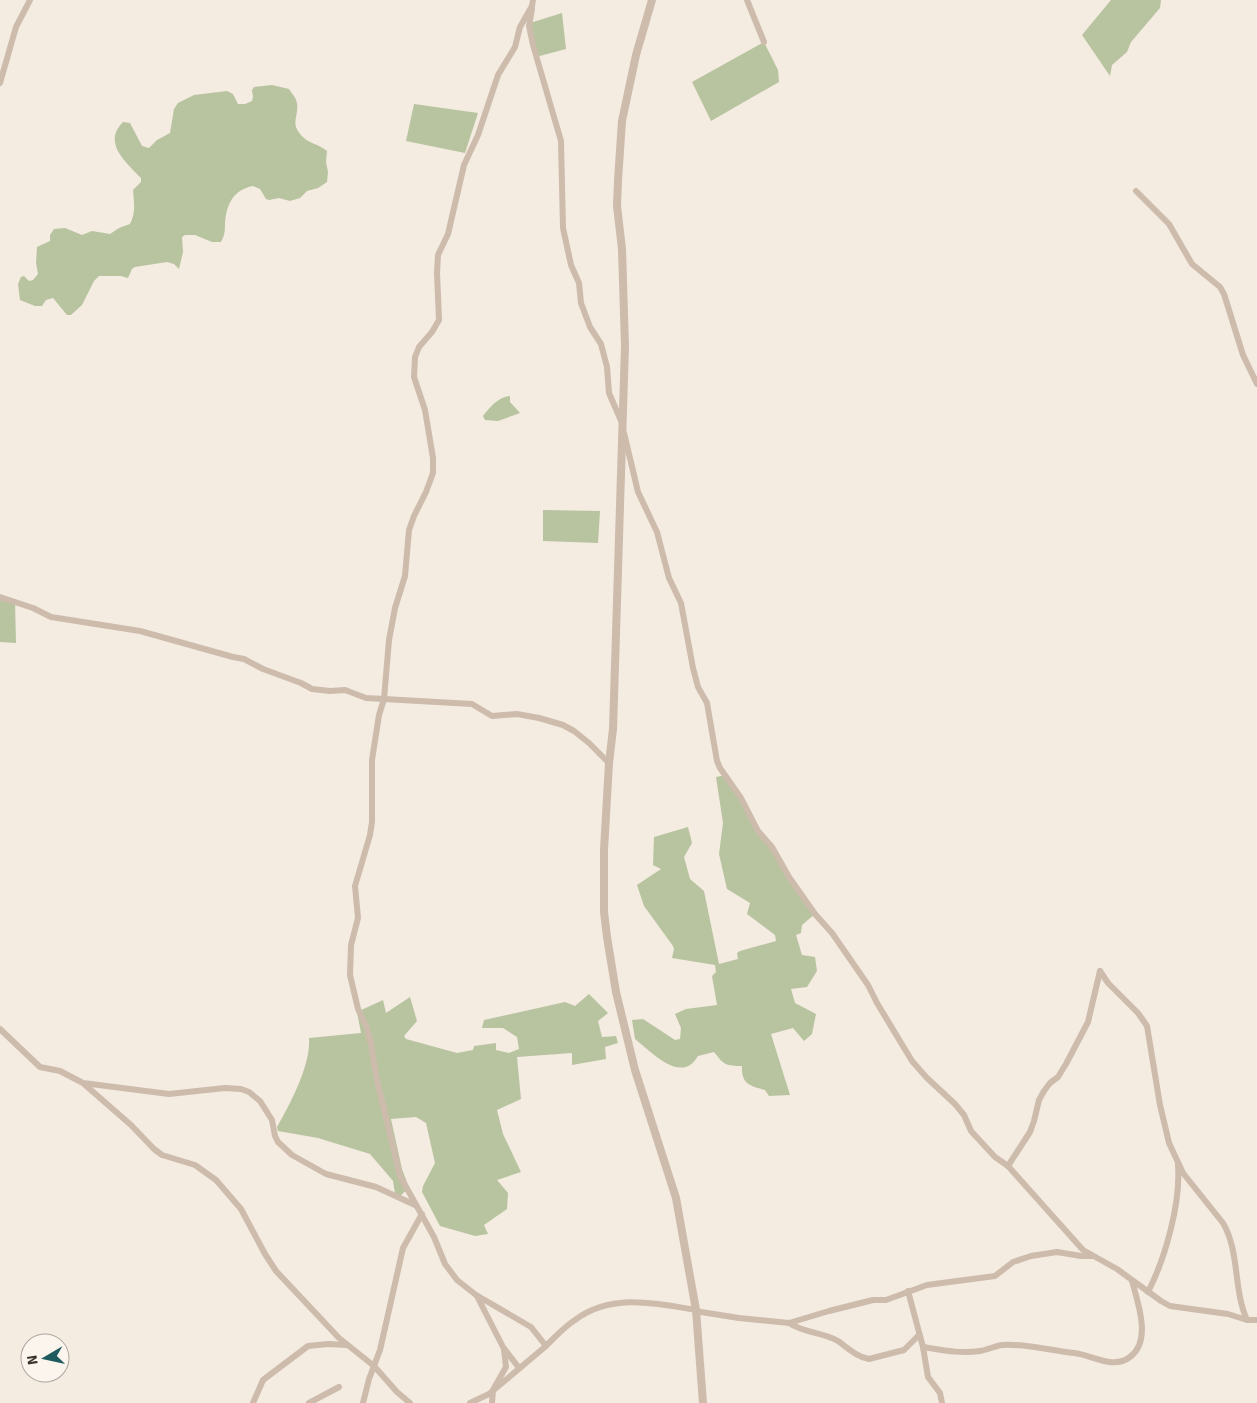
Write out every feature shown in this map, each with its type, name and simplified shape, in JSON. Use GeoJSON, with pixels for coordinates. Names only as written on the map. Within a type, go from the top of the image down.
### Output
{"type":"FeatureCollection","features":[{"type":"Feature","properties":{"kind":"street"},"geometry":{"type":"LineString","coordinates":[[0,83],[16,26],[30,0]]}},
{"type":"Feature","properties":{"kind":"street"},"geometry":{"type":"LineString","coordinates":[[652,0],[636,55],[622,121],[618,180],[617,206],[622,250],[625,346],[622,499],[617,561],[613,729],[604,850],[604,912],[610,960],[618,1001],[635,1070],[676,1198],[696,1310],[703,1403]]}},
{"type":"Feature","properties":{"kind":"street"},"geometry":{"type":"LineString","coordinates":[[748,0],[764,42]]}},
{"type":"Feature","properties":{"kind":"street"},"geometry":{"type":"LineString","coordinates":[[533,3],[529,26],[532,45],[561,141],[562,228],[571,265],[579,283],[581,304],[590,327],[602,344],[608,367],[609,393],[623,425],[638,492],[657,532],[669,578],[682,603],[693,668],[698,687],[707,703],[717,761],[720,768],[741,798],[758,831],[772,847],[803,897],[832,933],[868,985],[912,1061],[955,1104],[964,1115],[971,1131],[982,1144],[994,1157],[1008,1166],[1083,1250],[1106,1262],[1161,1302],[1170,1306],[1228,1314],[1247,1320],[1257,1320]]}},
{"type":"Feature","properties":{"kind":"street"},"geometry":{"type":"LineString","coordinates":[[533,3],[520,27],[515,47],[498,75],[478,135],[464,165],[448,234],[438,255],[439,320],[432,332],[419,347],[415,358],[414,377],[425,410],[433,458],[432,473],[410,530],[406,576],[395,608],[389,640],[384,699],[379,715],[372,760],[372,822],[355,886],[358,918],[351,945],[350,974],[358,1009],[367,1028],[371,1044],[400,1176],[434,1237],[445,1264],[457,1280],[476,1295],[531,1327],[546,1346]]}},
{"type":"Feature","properties":{"kind":"street"},"geometry":{"type":"LineString","coordinates":[[1136,191],[1169,224],[1192,264],[1220,287],[1224,294],[1243,355],[1257,384]]}},
{"type":"Feature","properties":{"kind":"street"},"geometry":{"type":"LineString","coordinates":[[0,597],[34,608],[51,617],[140,631],[244,659],[312,689],[345,690],[366,698],[472,704],[492,716],[517,714],[538,718],[563,726],[574,732],[589,743],[609,763]]}},
{"type":"Feature","properties":{"kind":"street"},"geometry":{"type":"LineString","coordinates":[[1008,1166],[1030,1132],[1039,1100],[1050,1083],[1058,1077],[1088,1022],[1100,971],[1108,983],[1138,1012],[1147,1026],[1160,1105],[1169,1143],[1178,1164],[1228,1231],[1241,1307],[1247,1320]]}},
{"type":"Feature","properties":{"kind":"street"},"geometry":{"type":"LineString","coordinates":[[0,1029],[40,1067],[60,1072],[83,1083],[162,1155],[195,1165],[216,1180],[241,1209],[276,1271],[339,1338],[374,1366],[410,1403]]}},
{"type":"Feature","properties":{"kind":"street"},"geometry":{"type":"LineString","coordinates":[[83,1083],[170,1094],[225,1088],[241,1089],[260,1100],[272,1120],[278,1142],[292,1155],[326,1174],[376,1187],[415,1205]]}},
{"type":"Feature","properties":{"kind":"street"},"geometry":{"type":"LineString","coordinates":[[1148,1292],[1161,1264],[1179,1176],[1178,1164]]}},
{"type":"Feature","properties":{"kind":"street"},"geometry":{"type":"LineString","coordinates":[[363,1403],[368,1379],[380,1350],[403,1248],[422,1214]]}},
{"type":"Feature","properties":{"kind":"street"},"geometry":{"type":"LineString","coordinates":[[789,1323],[873,1300],[886,1300],[936,1283],[995,1276],[1013,1262],[1031,1256],[1057,1252],[1092,1256]]}},
{"type":"Feature","properties":{"kind":"street"},"geometry":{"type":"LineString","coordinates":[[923,1347],[959,1352],[982,1351],[1002,1345],[1078,1354],[1107,1362],[1125,1360],[1135,1353],[1140,1345],[1142,1336],[1140,1314],[1132,1282]]}},
{"type":"Feature","properties":{"kind":"street"},"geometry":{"type":"LineString","coordinates":[[908,1291],[923,1347],[928,1377],[940,1393],[942,1403]]}},
{"type":"Feature","properties":{"kind":"street"},"geometry":{"type":"LineString","coordinates":[[476,1295],[503,1347],[519,1368]]}},
{"type":"Feature","properties":{"kind":"street"},"geometry":{"type":"LineString","coordinates":[[470,1403],[488,1394],[574,1320],[604,1305],[632,1301],[739,1318],[789,1323],[804,1331],[836,1340],[860,1356],[869,1358],[904,1350],[919,1335]]}},
{"type":"Feature","properties":{"kind":"street"},"geometry":{"type":"LineString","coordinates":[[253,1403],[263,1380],[308,1346],[344,1344],[352,1347]]}},
{"type":"Feature","properties":{"kind":"street"},"geometry":{"type":"LineString","coordinates":[[492,1403],[493,1390],[506,1365],[503,1347]]}},
{"type":"Feature","properties":{"kind":"street"},"geometry":{"type":"LineString","coordinates":[[309,1403],[339,1386]]}},
{"type":"Feature","properties":{"kind":"green space"},"geometry":{"type":"Polygon","coordinates":[[[1111,0],[1161,0],[1160,8],[1131,42],[1127,52],[1112,65],[1110,76],[1082,35],[1111,0]]]}},
{"type":"Feature","properties":{"kind":"green space"},"geometry":{"type":"Polygon","coordinates":[[[562,13],[566,49],[536,57],[530,23],[562,13]]]}},
{"type":"Feature","properties":{"kind":"green space"},"geometry":{"type":"Polygon","coordinates":[[[764,42],[778,70],[779,82],[711,121],[692,82],[764,42]]]}},
{"type":"Feature","properties":{"kind":"green space"},"geometry":{"type":"Polygon","coordinates":[[[272,85],[289,89],[297,103],[296,128],[305,139],[327,151],[327,182],[318,188],[307,191],[300,198],[290,201],[279,198],[266,199],[260,189],[253,186],[240,191],[229,204],[221,242],[212,242],[195,235],[185,235],[182,237],[183,252],[179,269],[174,264],[167,262],[135,267],[128,278],[121,276],[99,276],[94,281],[82,305],[71,315],[67,315],[53,298],[46,300],[42,306],[35,306],[20,300],[18,284],[21,277],[24,276],[29,281],[33,280],[38,274],[36,263],[37,247],[50,241],[50,235],[54,229],[65,228],[82,235],[92,231],[110,234],[130,224],[134,212],[133,190],[141,182],[141,178],[118,152],[115,137],[117,130],[123,122],[130,123],[142,146],[149,148],[157,140],[170,133],[174,109],[178,103],[194,95],[227,91],[233,94],[238,104],[245,104],[252,101],[252,90],[254,87],[272,85]]]}},
{"type":"Feature","properties":{"kind":"green space"},"geometry":{"type":"Polygon","coordinates":[[[414,104],[478,113],[465,153],[406,141],[414,104]]]}},
{"type":"Feature","properties":{"kind":"green space"},"geometry":{"type":"Polygon","coordinates":[[[510,396],[510,402],[520,413],[498,421],[485,420],[483,416],[491,406],[498,400],[510,396]]]}},
{"type":"Feature","properties":{"kind":"green space"},"geometry":{"type":"Polygon","coordinates":[[[543,510],[600,511],[598,543],[543,541],[543,510]]]}},
{"type":"Feature","properties":{"kind":"green space"},"geometry":{"type":"Polygon","coordinates":[[[0,597],[15,602],[16,643],[0,642],[0,597]]]}},
{"type":"Feature","properties":{"kind":"green space"},"geometry":{"type":"Polygon","coordinates":[[[726,775],[753,821],[815,914],[802,925],[801,933],[796,935],[802,955],[815,957],[817,971],[807,987],[791,989],[795,1003],[816,1014],[812,1034],[804,1041],[793,1028],[771,1034],[790,1095],[769,1096],[765,1090],[751,1085],[745,1080],[742,1066],[726,1064],[714,1052],[698,1056],[690,1065],[676,1067],[661,1060],[635,1039],[632,1020],[643,1019],[675,1040],[680,1039],[681,1028],[675,1014],[686,1009],[717,1005],[712,976],[716,972],[715,965],[672,958],[673,946],[644,906],[637,885],[661,869],[653,865],[654,837],[688,827],[692,843],[684,857],[690,879],[704,891],[719,964],[738,959],[737,953],[740,951],[776,941],[775,935],[747,914],[750,903],[727,889],[719,854],[723,823],[716,777],[726,775]]]}},
{"type":"Feature","properties":{"kind":"green space"},"geometry":{"type":"Polygon","coordinates":[[[589,994],[608,1013],[598,1021],[602,1037],[616,1036],[618,1043],[605,1047],[606,1059],[572,1065],[572,1053],[517,1057],[521,1099],[497,1110],[503,1134],[521,1172],[497,1180],[508,1193],[507,1209],[484,1225],[488,1234],[475,1236],[440,1226],[422,1192],[423,1186],[435,1163],[426,1123],[416,1117],[391,1119],[402,1169],[409,1188],[400,1196],[395,1194],[393,1181],[370,1154],[318,1138],[278,1131],[277,1127],[293,1096],[307,1060],[309,1038],[361,1033],[357,1012],[383,1000],[386,1013],[410,997],[417,1021],[404,1036],[406,1039],[457,1053],[473,1050],[474,1046],[496,1043],[496,1050],[509,1053],[519,1049],[517,1037],[503,1028],[482,1028],[484,1020],[565,1002],[575,1006],[589,994]]]}}]}
